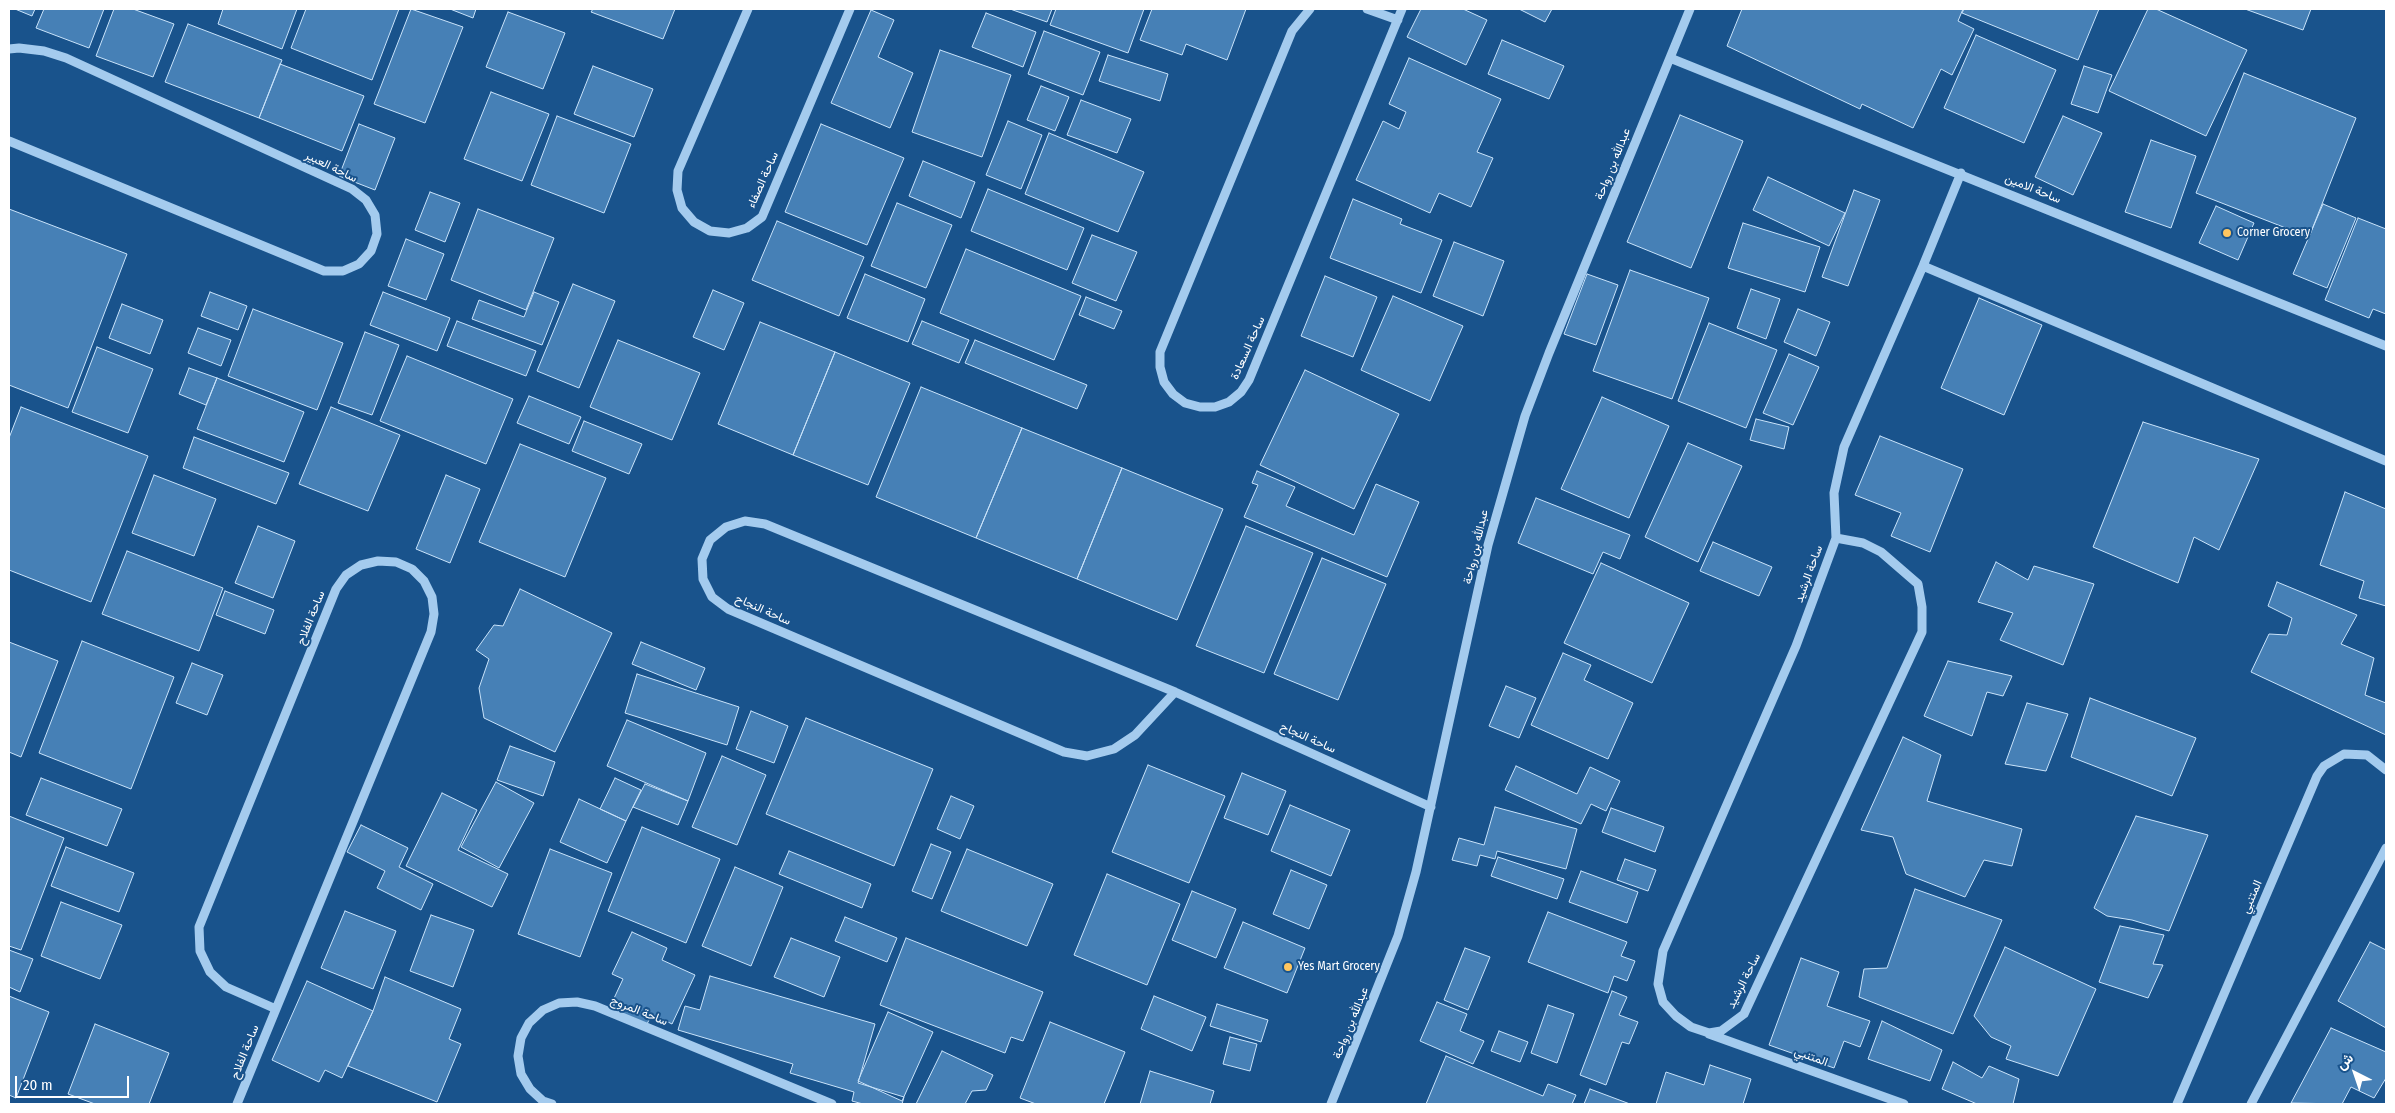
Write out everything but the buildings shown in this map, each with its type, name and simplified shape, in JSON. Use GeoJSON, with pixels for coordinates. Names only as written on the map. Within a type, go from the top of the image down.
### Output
{"type":"FeatureCollection","features":[{"type":"Feature","properties":{"kind":"street","name":"ساحة الصفاء"},"geometry":{"type":"LineString","coordinates":[[748,9],[678,171],[677,190],[682,208],[694,222],[710,231],[729,233],[747,228],[762,217],[850,9]]}},
{"type":"Feature","properties":{"kind":"street","name":"ساحة السعادة"},"geometry":{"type":"LineString","coordinates":[[1310,9],[1292,31],[1160,352],[1160,367],[1164,382],[1179,399],[1200,407],[1214,407],[1229,402],[1241,392],[1249,380],[1402,9]]}},
{"type":"Feature","properties":{"kind":"street"},"geometry":{"type":"LineString","coordinates":[[1368,9],[1398,20]]}},
{"type":"Feature","properties":{"kind":"street","name":"عبدالله بن رواحة"},"geometry":{"type":"LineString","coordinates":[[1331,1104],[1398,936],[1416,872],[1488,545],[1526,416],[1549,353],[1690,9]]}},
{"type":"Feature","properties":{"kind":"street","name":"ساحة العبير"},"geometry":{"type":"LineString","coordinates":[[9,49],[44,51],[66,58],[352,189],[366,200],[375,215],[377,234],[371,250],[359,264],[342,271],[324,271],[9,141]]}},
{"type":"Feature","properties":{"kind":"street","name":"ساحة الامين"},"geometry":{"type":"LineString","coordinates":[[1670,58],[1961,173],[2386,346]]}},
{"type":"Feature","properties":{"kind":"street","name":"ساحة الرشيد"},"geometry":{"type":"LineString","coordinates":[[1836,538],[1863,542],[1881,552],[1918,584],[1922,607],[1922,632],[1744,1014],[1721,1031],[1709,1033],[1691,1027],[1676,1016],[1663,1002],[1658,984],[1663,951],[1796,646],[1836,538],[1834,493],[1844,447],[1923,266],[1961,173]]}},
{"type":"Feature","properties":{"kind":"street"},"geometry":{"type":"LineString","coordinates":[[1923,266],[2386,461]]}},
{"type":"Feature","properties":{"kind":"street","name":"ساحة النجاح"},"geometry":{"type":"LineString","coordinates":[[1175,692],[1135,735],[1114,749],[1087,756],[1064,752],[728,609],[712,597],[703,579],[702,559],[710,540],[726,526],[745,521],[765,524],[1175,692],[1431,806]]}},
{"type":"Feature","properties":{"kind":"street","name":"ساحة الفلاح"},"geometry":{"type":"LineString","coordinates":[[237,1104],[431,632],[434,614],[432,597],[424,581],[412,569],[396,562],[378,561],[361,565],[346,575],[336,589],[199,928],[200,951],[210,972],[226,987],[276,1009]]}},
{"type":"Feature","properties":{"kind":"street","name":"المتنبي"},"geometry":{"type":"LineString","coordinates":[[2177,1104],[2320,771],[2333,759],[2344,754],[2355,753],[2366,755],[2386,770]]}},
{"type":"Feature","properties":{"kind":"street"},"geometry":{"type":"LineString","coordinates":[[2251,1104],[2386,848]]}},
{"type":"Feature","properties":{"kind":"street","name":"ساحة المروج"},"geometry":{"type":"LineString","coordinates":[[552,1104],[544,1101],[530,1089],[521,1074],[518,1056],[521,1038],[530,1023],[542,1010],[559,1003],[577,1002],[595,1006],[832,1104]]}},
{"type":"Feature","properties":{"kind":"street","name":"المتنبي"},"geometry":{"type":"LineString","coordinates":[[1709,1033],[1904,1104]]}},
{"type":"Feature","properties":{"kind":"place","name":"Corner Grocery"},"geometry":{"type":"Point","coordinates":[2227,233]}},
{"type":"Feature","properties":{"kind":"place","name":"Yes Mart Grocery"},"geometry":{"type":"Point","coordinates":[1288,967]}}]}
